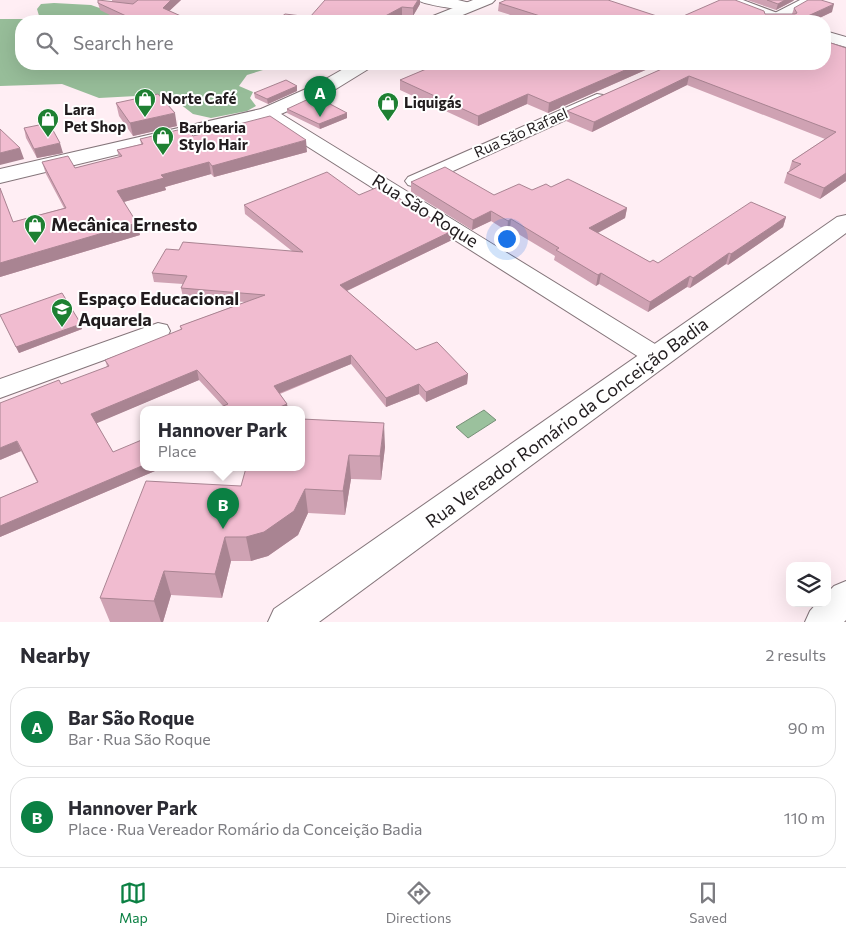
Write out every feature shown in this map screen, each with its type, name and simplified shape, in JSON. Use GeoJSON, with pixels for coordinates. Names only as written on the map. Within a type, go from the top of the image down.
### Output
{"type":"FeatureCollection","features":[{"type":"Feature","properties":{"kind":"main road"},"geometry":{"type":"LineString","coordinates":[[449,15],[487,0]]}},
{"type":"Feature","properties":{"kind":"main road"},"geometry":{"type":"LineString","coordinates":[[729,0],[765,15]]}},
{"type":"Feature","properties":{"kind":"main road"},"geometry":{"type":"LineString","coordinates":[[831,38],[846,42]]}},
{"type":"Feature","properties":{"kind":"main road"},"geometry":{"type":"LineString","coordinates":[[0,176],[267,112],[324,88],[354,70]]}},
{"type":"Feature","properties":{"kind":"main road","name":"Rua Vereador Romário da Conceição Badia"},"geometry":{"type":"LineString","coordinates":[[288,622],[659,358],[846,222]]}},
{"type":"Feature","properties":{"kind":"street"},"geometry":{"type":"LineString","coordinates":[[425,0],[454,3],[469,7]]}},
{"type":"Feature","properties":{"kind":"street"},"geometry":{"type":"LineString","coordinates":[[785,15],[810,0]]}},
{"type":"Feature","properties":{"kind":"street","name":"Rua São Rafael"},"geometry":{"type":"LineString","coordinates":[[393,191],[612,92]]}},
{"type":"Feature","properties":{"kind":"street","name":"Rua São Roque"},"geometry":{"type":"LineString","coordinates":[[267,112],[659,358]]}},
{"type":"Feature","properties":{"kind":"street"},"geometry":{"type":"LineString","coordinates":[[0,389],[158,332]]}},
{"type":"Feature","properties":{"kind":"street"},"geometry":{"type":"LineString","coordinates":[[822,622],[846,596]]}},
{"type":"Feature","properties":{"kind":"shaded area"},"geometry":{"type":"Polygon","coordinates":[[[41,4],[91,5],[114,13],[113,15],[39,15],[37,9],[41,4]]]}},
{"type":"Feature","properties":{"kind":"shaded area"},"geometry":{"type":"Polygon","coordinates":[[[0,19],[15,19],[15,70],[263,70],[247,75],[239,86],[253,92],[250,98],[256,106],[247,111],[211,118],[193,114],[175,100],[155,95],[99,98],[62,84],[0,86],[0,19]]]}},
{"type":"Feature","properties":{"kind":"shaded area"},"geometry":{"type":"Polygon","coordinates":[[[484,410],[496,420],[468,438],[456,427],[484,410]]]}},
{"type":"Feature","properties":{"kind":"building"},"geometry":{"type":"Polygon","coordinates":[[[98,0],[133,4],[138,0],[171,0],[163,8],[179,15],[124,15],[98,3],[98,0]]]}},
{"type":"Feature","properties":{"kind":"building"},"geometry":{"type":"Polygon","coordinates":[[[325,0],[418,0],[413,8],[402,7],[387,15],[312,15],[325,0]]]}},
{"type":"Feature","properties":{"kind":"building"},"geometry":{"type":"Polygon","coordinates":[[[506,0],[608,0],[654,15],[537,15],[499,3],[506,0]]]}},
{"type":"Feature","properties":{"kind":"building"},"geometry":{"type":"Polygon","coordinates":[[[720,0],[735,0],[764,11],[765,14],[795,14],[797,13],[794,8],[808,0],[821,0],[834,4],[810,15],[686,15],[720,0]]]}},
{"type":"Feature","properties":{"kind":"building"},"geometry":{"type":"Polygon","coordinates":[[[767,0],[785,0],[778,4],[767,0]]]}},
{"type":"Feature","properties":{"kind":"building"},"geometry":{"type":"Polygon","coordinates":[[[831,43],[846,48],[846,173],[824,188],[787,173],[801,164],[792,161],[836,132],[689,76],[594,122],[567,111],[659,70],[831,70],[831,43]]]}},
{"type":"Feature","properties":{"kind":"building"},"geometry":{"type":"Polygon","coordinates":[[[424,70],[625,70],[549,103],[528,94],[478,116],[400,80],[424,70]]]}},
{"type":"Feature","properties":{"kind":"building"},"geometry":{"type":"Polygon","coordinates":[[[286,80],[297,86],[267,99],[254,93],[286,80]]]}},
{"type":"Feature","properties":{"kind":"building"},"geometry":{"type":"Polygon","coordinates":[[[158,94],[175,113],[130,123],[116,103],[158,94]]]}},
{"type":"Feature","properties":{"kind":"building"},"geometry":{"type":"Polygon","coordinates":[[[315,96],[347,113],[319,124],[287,109],[315,96]]]}},
{"type":"Feature","properties":{"kind":"building"},"geometry":{"type":"Polygon","coordinates":[[[270,116],[306,140],[212,166],[209,162],[161,175],[164,178],[117,191],[137,223],[0,263],[0,188],[13,222],[66,208],[42,162],[68,156],[75,168],[122,156],[117,150],[143,144],[140,139],[186,128],[193,136],[270,116]]]}},
{"type":"Feature","properties":{"kind":"building"},"geometry":{"type":"Polygon","coordinates":[[[49,123],[60,143],[34,149],[24,128],[49,123]]]}},
{"type":"Feature","properties":{"kind":"building"},"geometry":{"type":"Polygon","coordinates":[[[0,129],[20,148],[0,153],[0,129]]]}},
{"type":"Feature","properties":{"kind":"building"},"geometry":{"type":"Polygon","coordinates":[[[445,167],[494,195],[519,184],[532,190],[546,184],[551,187],[568,179],[627,208],[589,228],[650,262],[653,260],[658,263],[751,202],[786,217],[693,278],[690,276],[650,302],[601,273],[598,275],[556,250],[559,248],[511,219],[508,221],[491,211],[473,220],[411,182],[445,167]]]}},
{"type":"Feature","properties":{"kind":"building"},"geometry":{"type":"Polygon","coordinates":[[[327,172],[359,195],[378,187],[387,193],[389,192],[452,231],[340,285],[416,350],[437,342],[468,374],[426,392],[419,384],[386,398],[351,355],[274,386],[287,404],[282,406],[223,406],[228,404],[197,370],[91,414],[113,452],[140,441],[140,467],[0,526],[0,498],[38,482],[17,441],[0,448],[0,403],[59,380],[61,384],[109,366],[105,360],[182,329],[180,326],[265,295],[181,288],[187,276],[152,273],[166,249],[179,250],[183,242],[303,252],[244,205],[327,172]]]}},
{"type":"Feature","properties":{"kind":"building"},"geometry":{"type":"Polygon","coordinates":[[[62,293],[81,324],[16,347],[0,315],[62,293]]]}},
{"type":"Feature","properties":{"kind":"building"},"geometry":{"type":"Polygon","coordinates":[[[305,419],[384,423],[380,456],[349,455],[343,491],[305,489],[294,511],[264,532],[246,537],[225,537],[215,574],[164,571],[154,601],[100,598],[146,481],[241,486],[245,471],[305,471],[305,419]]]}},
{"type":"Feature","properties":{"kind":"place","name":"Bar São Roque"},"geometry":{"type":"Point","coordinates":[320,117]}},
{"type":"Feature","properties":{"kind":"place","name":"Norte Café"},"geometry":{"type":"Point","coordinates":[145,118]}},
{"type":"Feature","properties":{"kind":"place","name":"Liquigás"},"geometry":{"type":"Point","coordinates":[388,122]}},
{"type":"Feature","properties":{"kind":"place","name":"Lara Pet Shop"},"geometry":{"type":"Point","coordinates":[48,138]}},
{"type":"Feature","properties":{"kind":"place","name":"Barbearia Stylo Hair"},"geometry":{"type":"Point","coordinates":[163,156]}},
{"type":"Feature","properties":{"kind":"place","name":"Mecânica Ernesto"},"geometry":{"type":"Point","coordinates":[35,244]}},
{"type":"Feature","properties":{"kind":"place","name":"Espaço Educacional Aquarela"},"geometry":{"type":"Point","coordinates":[62,328]}},
{"type":"Feature","properties":{"kind":"place","name":"Hannover Park"},"geometry":{"type":"Point","coordinates":[223,529]}}]}
